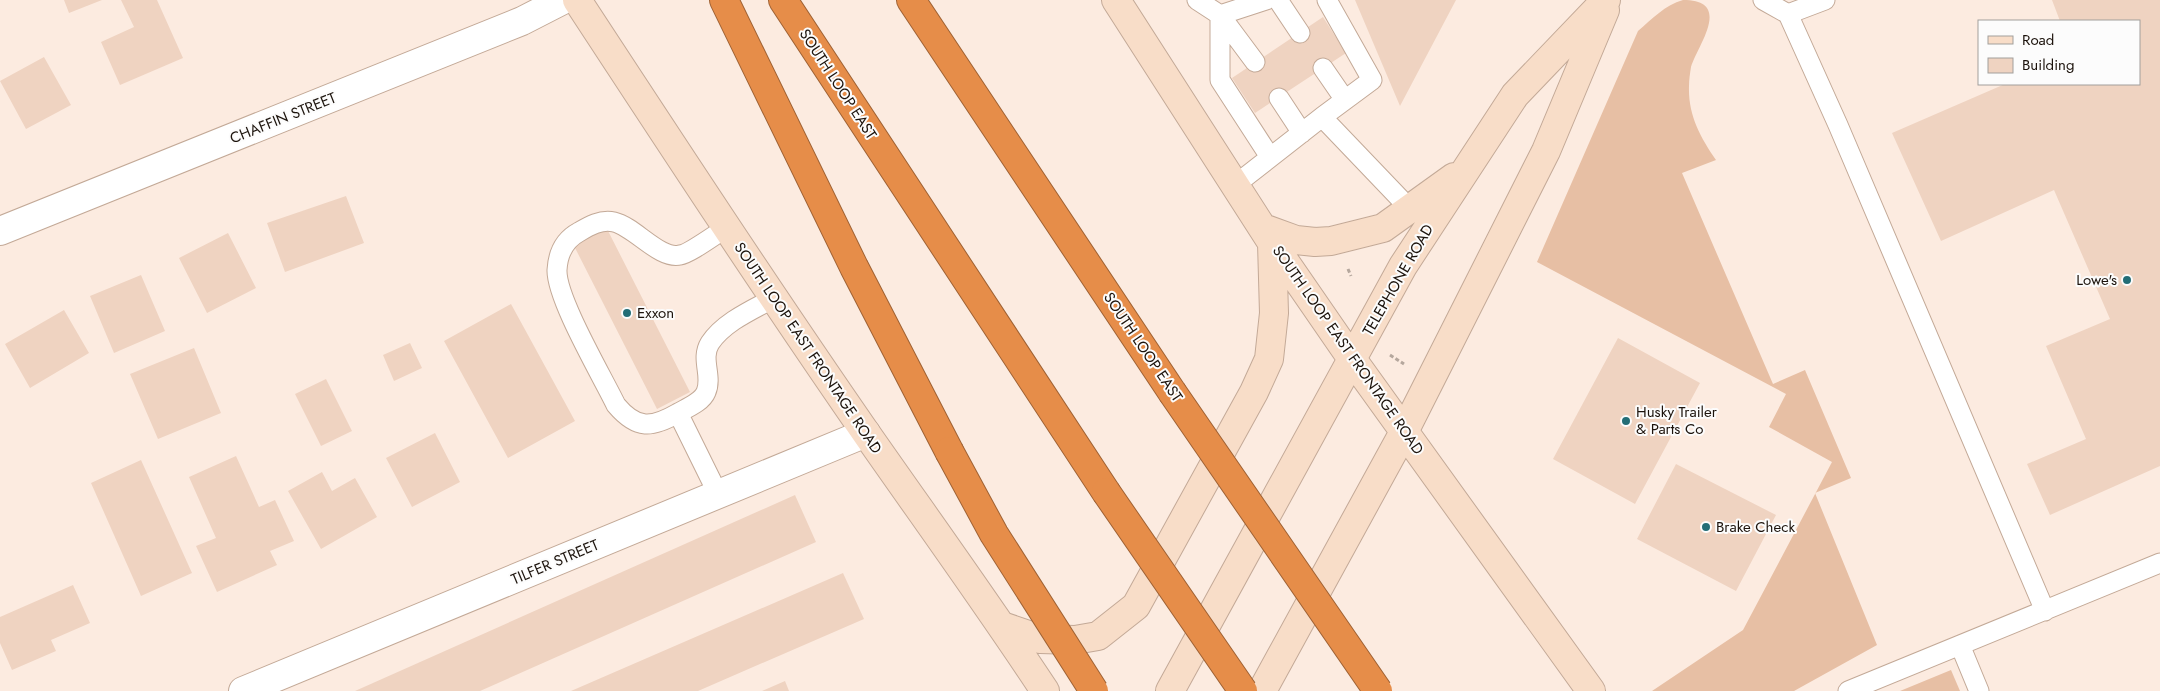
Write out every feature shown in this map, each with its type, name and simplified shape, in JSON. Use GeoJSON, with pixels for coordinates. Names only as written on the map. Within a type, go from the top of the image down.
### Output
{"type":"FeatureCollection","features":[{"type":"Feature","properties":{"kind":"highway"},"geometry":{"type":"LineString","coordinates":[[724,0],[854,267],[949,451],[994,534],[1094,691]]}},
{"type":"Feature","properties":{"kind":"highway","name":"SOUTH LOOP EAST"},"geometry":{"type":"LineString","coordinates":[[783,0],[1106,492],[1243,691]]}},
{"type":"Feature","properties":{"kind":"highway","name":"SOUTH LOOP EAST"},"geometry":{"type":"LineString","coordinates":[[912,0],[1172,392],[1378,691]]}},
{"type":"Feature","properties":{"kind":"main road","name":"SOUTH LOOP EAST FRONTAGE ROAD"},"geometry":{"type":"LineString","coordinates":[[578,0],[726,228],[1045,691]]}},
{"type":"Feature","properties":{"kind":"main road","name":"SOUTH LOOP EAST FRONTAGE ROAD"},"geometry":{"type":"LineString","coordinates":[[1116,0],[1268,236],[1352,359],[1405,430],[1591,691]]}},
{"type":"Feature","properties":{"kind":"main road","name":"TELEPHONE ROAD"},"geometry":{"type":"LineString","coordinates":[[1170,691],[1403,266],[1515,95],[1608,0]]}},
{"type":"Feature","properties":{"kind":"main road","name":"TELEPHONE ROAD"},"geometry":{"type":"LineString","coordinates":[[1262,691],[1405,430],[1546,151],[1608,0]]}},
{"type":"Feature","properties":{"kind":"main road"},"geometry":{"type":"LineString","coordinates":[[1002,626],[1040,639],[1075,640],[1098,636],[1136,606],[1254,392],[1269,359],[1274,314],[1268,236],[1315,242],[1332,241],[1384,228],[1469,166]]}},
{"type":"Feature","properties":{"kind":"street","name":"CHAFFIN STREET"},"geometry":{"type":"LineString","coordinates":[[0,232],[522,21],[563,0]]}},
{"type":"Feature","properties":{"kind":"street","name":"TILFER STREET"},"geometry":{"type":"LineString","coordinates":[[244,691],[866,433]]}},
{"type":"Feature","properties":{"kind":"lane"},"geometry":{"type":"LineString","coordinates":[[1197,0],[1220,15],[1255,62]]}},
{"type":"Feature","properties":{"kind":"lane"},"geometry":{"type":"LineString","coordinates":[[1220,15],[1266,0]]}},
{"type":"Feature","properties":{"kind":"lane"},"geometry":{"type":"LineString","coordinates":[[1278,0],[1300,33]]}},
{"type":"Feature","properties":{"kind":"lane"},"geometry":{"type":"LineString","coordinates":[[1235,185],[1372,80],[1327,0]]}},
{"type":"Feature","properties":{"kind":"lane"},"geometry":{"type":"LineString","coordinates":[[1763,0],[1788,14],[1842,135],[2044,610]]}},
{"type":"Feature","properties":{"kind":"lane"},"geometry":{"type":"LineString","coordinates":[[1788,14],[1825,0]]}},
{"type":"Feature","properties":{"kind":"lane"},"geometry":{"type":"LineString","coordinates":[[1220,15],[1220,80],[1270,157]]}},
{"type":"Feature","properties":{"kind":"lane"},"geometry":{"type":"LineString","coordinates":[[1324,68],[1345,100]]}},
{"type":"Feature","properties":{"kind":"lane"},"geometry":{"type":"LineString","coordinates":[[1279,98],[1302,133]]}},
{"type":"Feature","properties":{"kind":"lane"},"geometry":{"type":"LineString","coordinates":[[1322,117],[1410,209]]}},
{"type":"Feature","properties":{"kind":"lane"},"geometry":{"type":"LineString","coordinates":[[726,228],[681,255],[668,255],[630,229],[614,222],[600,221],[568,239],[561,251],[557,271],[562,292],[572,318],[616,405],[626,416],[637,423],[650,424],[657,423],[678,413],[698,401],[706,393],[708,382],[705,359],[710,343],[726,326],[774,298]]}},
{"type":"Feature","properties":{"kind":"lane"},"geometry":{"type":"LineString","coordinates":[[678,413],[718,494]]}},
{"type":"Feature","properties":{"kind":"lane"},"geometry":{"type":"LineString","coordinates":[[1848,691],[2160,563]]}},
{"type":"Feature","properties":{"kind":"lane"},"geometry":{"type":"LineString","coordinates":[[1960,645],[1979,691]]}},
{"type":"Feature","properties":{"kind":"path"},"geometry":{"type":"LineString","coordinates":[[1342,271],[1345,264]]}},
{"type":"Feature","properties":{"kind":"shaded area"},"geometry":{"type":"Polygon","coordinates":[[[1683,0],[1698,2],[1707,8],[1710,16],[1705,37],[1691,67],[1689,97],[1696,125],[1716,160],[1682,173],[1773,384],[1805,370],[1851,478],[1816,493],[1832,462],[1769,427],[1786,394],[1537,262],[1638,31],[1665,9],[1683,0]]]}},
{"type":"Feature","properties":{"kind":"shaded area"},"geometry":{"type":"Polygon","coordinates":[[[1815,494],[1877,645],[1794,691],[1652,691],[1743,630],[1815,494]]]}},
{"type":"Feature","properties":{"kind":"shaded area"},"geometry":{"type":"Polygon","coordinates":[[[1951,670],[1960,691],[1900,691],[1951,670]]]}},
{"type":"Feature","properties":{"kind":"building"},"geometry":{"type":"Polygon","coordinates":[[[64,0],[102,0],[69,13],[64,0]]]}},
{"type":"Feature","properties":{"kind":"building"},"geometry":{"type":"Polygon","coordinates":[[[121,0],[157,0],[183,58],[120,85],[101,42],[134,27],[121,0]]]}},
{"type":"Feature","properties":{"kind":"building"},"geometry":{"type":"Polygon","coordinates":[[[1355,0],[1456,0],[1400,106],[1355,0]]]}},
{"type":"Feature","properties":{"kind":"building","name":"Lowe's"},"geometry":{"type":"Polygon","coordinates":[[[2052,0],[2160,0],[2160,466],[2050,515],[2027,464],[2086,439],[2046,346],[2110,319],[2054,190],[1941,241],[1892,133],[2003,85],[2140,85],[2140,20],[2060,20],[2052,0]]]}},
{"type":"Feature","properties":{"kind":"building"},"geometry":{"type":"Polygon","coordinates":[[[1323,17],[1346,53],[1255,113],[1232,78],[1323,17]]]}},
{"type":"Feature","properties":{"kind":"building"},"geometry":{"type":"Polygon","coordinates":[[[44,57],[71,105],[26,129],[0,81],[44,57]]]}},
{"type":"Feature","properties":{"kind":"building"},"geometry":{"type":"Polygon","coordinates":[[[346,196],[364,243],[285,272],[267,223],[346,196]]]}},
{"type":"Feature","properties":{"kind":"building"},"geometry":{"type":"Polygon","coordinates":[[[604,223],[690,392],[657,409],[571,240],[604,223]]]}},
{"type":"Feature","properties":{"kind":"building"},"geometry":{"type":"Polygon","coordinates":[[[228,233],[256,288],[207,313],[179,258],[228,233]]]}},
{"type":"Feature","properties":{"kind":"building"},"geometry":{"type":"Polygon","coordinates":[[[141,275],[165,331],[114,353],[90,296],[141,275]]]}},
{"type":"Feature","properties":{"kind":"building"},"geometry":{"type":"Polygon","coordinates":[[[511,304],[575,421],[508,458],[444,341],[511,304]]]}},
{"type":"Feature","properties":{"kind":"building"},"geometry":{"type":"Polygon","coordinates":[[[64,310],[89,353],[30,388],[5,344],[64,310]]]}},
{"type":"Feature","properties":{"kind":"building","name":"Husky Trailer & Parts Co"},"geometry":{"type":"Polygon","coordinates":[[[1618,338],[1700,383],[1635,504],[1553,459],[1618,338]]]}},
{"type":"Feature","properties":{"kind":"building"},"geometry":{"type":"Polygon","coordinates":[[[410,343],[422,368],[394,381],[383,355],[410,343]]]}},
{"type":"Feature","properties":{"kind":"building"},"geometry":{"type":"Polygon","coordinates":[[[194,348],[221,413],[158,439],[130,374],[194,348]]]}},
{"type":"Feature","properties":{"kind":"building"},"geometry":{"type":"Polygon","coordinates":[[[326,379],[352,431],[321,446],[295,394],[326,379]]]}},
{"type":"Feature","properties":{"kind":"building"},"geometry":{"type":"Polygon","coordinates":[[[435,433],[460,482],[412,507],[386,458],[435,433]]]}},
{"type":"Feature","properties":{"kind":"building"},"geometry":{"type":"Polygon","coordinates":[[[236,456],[259,507],[275,500],[294,541],[270,551],[277,565],[217,592],[196,546],[216,538],[189,477],[236,456]]]}},
{"type":"Feature","properties":{"kind":"building"},"geometry":{"type":"Polygon","coordinates":[[[141,460],[192,573],[141,596],[91,483],[141,460]]]}},
{"type":"Feature","properties":{"kind":"building","name":"Brake Check"},"geometry":{"type":"Polygon","coordinates":[[[1676,464],[1776,515],[1736,591],[1637,539],[1676,464]]]}},
{"type":"Feature","properties":{"kind":"building"},"geometry":{"type":"Polygon","coordinates":[[[322,472],[332,491],[355,478],[377,517],[321,549],[288,491],[322,472]]]}},
{"type":"Feature","properties":{"kind":"building"},"geometry":{"type":"Polygon","coordinates":[[[795,495],[816,542],[480,691],[355,691],[795,495]]]}},
{"type":"Feature","properties":{"kind":"building"},"geometry":{"type":"Polygon","coordinates":[[[843,573],[864,619],[698,691],[571,691],[843,573]]]}},
{"type":"Feature","properties":{"kind":"building"},"geometry":{"type":"Polygon","coordinates":[[[73,585],[90,623],[51,640],[56,651],[12,670],[0,643],[0,617],[73,585]]]}},
{"type":"Feature","properties":{"kind":"building"},"geometry":{"type":"Polygon","coordinates":[[[785,681],[789,691],[762,691],[785,681]]]}},
{"type":"Feature","properties":{"kind":"place","name":"Lowe's"},"geometry":{"type":"Point","coordinates":[2127,280]}},
{"type":"Feature","properties":{"kind":"place","name":"Exxon"},"geometry":{"type":"Point","coordinates":[627,313]}},
{"type":"Feature","properties":{"kind":"place","name":"Husky Trailer & Parts Co"},"geometry":{"type":"Point","coordinates":[1626,421]}},
{"type":"Feature","properties":{"kind":"place","name":"Brake Check"},"geometry":{"type":"Point","coordinates":[1706,527]}}]}
